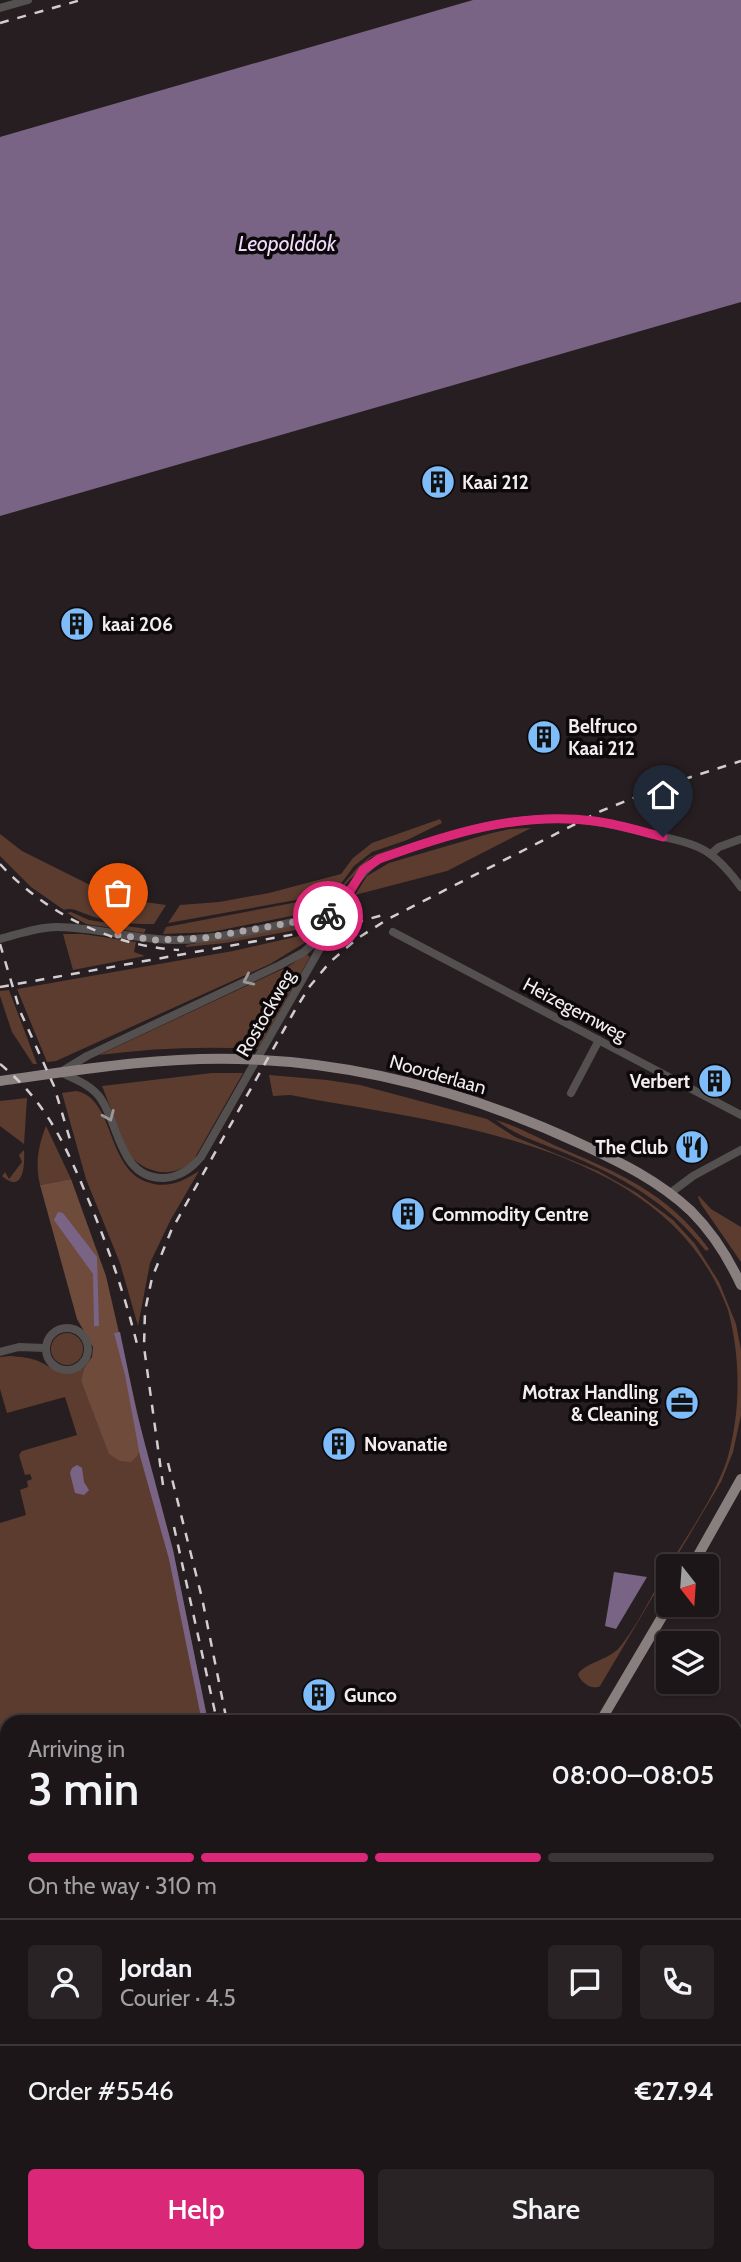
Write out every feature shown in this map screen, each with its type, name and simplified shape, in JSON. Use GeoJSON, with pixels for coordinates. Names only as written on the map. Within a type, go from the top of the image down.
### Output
{"type":"FeatureCollection","features":[{"type":"Feature","properties":{"kind":"main road","name":"Noorderlaan"},"geometry":{"type":"LineString","coordinates":[[0,1081],[135,1062],[237,1059],[385,1076],[438,1088],[540,1125],[625,1164],[691,1212],[711,1235],[741,1285]]}},
{"type":"Feature","properties":{"kind":"main road"},"geometry":{"type":"LineString","coordinates":[[699,1554],[741,1479]]}},
{"type":"Feature","properties":{"kind":"main road"},"geometry":{"type":"LineString","coordinates":[[604,1715],[662,1617]]}},
{"type":"Feature","properties":{"kind":"street"},"geometry":{"type":"LineString","coordinates":[[0,8],[28,0]]}},
{"type":"Feature","properties":{"kind":"street","name":"Rostockweg"},"geometry":{"type":"LineString","coordinates":[[60,1072],[88,1087],[102,1100],[130,1162],[149,1177],[173,1177],[185,1172],[201,1157],[326,938],[326,931],[333,919],[357,879],[373,863],[410,848],[496,823],[553,818],[594,821],[688,843],[712,853]]}},
{"type":"Feature","properties":{"kind":"street"},"geometry":{"type":"LineString","coordinates":[[741,839],[719,847],[712,853],[741,887]]}},
{"type":"Feature","properties":{"kind":"street"},"geometry":{"type":"LineString","coordinates":[[0,939],[41,928],[57,927],[155,940],[179,940],[204,938],[322,916],[333,919]]}},
{"type":"Feature","properties":{"kind":"street","name":"Noorderlaan"},"geometry":{"type":"LineString","coordinates":[[60,1072],[87,1056],[280,965],[304,952],[326,931]]}},
{"type":"Feature","properties":{"kind":"street","name":"Heizegemweg"},"geometry":{"type":"LineString","coordinates":[[393,932],[741,1115]]}},
{"type":"Feature","properties":{"kind":"street"},"geometry":{"type":"LineString","coordinates":[[571,1093],[599,1040]]}},
{"type":"Feature","properties":{"kind":"street"},"geometry":{"type":"LineString","coordinates":[[669,1194],[693,1176],[741,1150]]}},
{"type":"Feature","properties":{"kind":"street"},"geometry":{"type":"LineString","coordinates":[[61,1328],[67,1328],[80,1332],[85,1338],[88,1352],[81,1364],[69,1370],[55,1367],[46,1355],[45,1348],[50,1336],[61,1328]]}},
{"type":"Feature","properties":{"kind":"street"},"geometry":{"type":"LineString","coordinates":[[0,1352],[19,1347],[45,1348]]}},
{"type":"Feature","properties":{"kind":"shaded area"},"geometry":{"type":"Polygon","coordinates":[[[440,819],[442,823],[407,840],[372,852],[354,866],[340,885],[323,893],[168,923],[180,905],[219,902],[269,893],[341,874],[353,858],[372,843],[440,819]]]}},
{"type":"Feature","properties":{"kind":"shaded area"},"geometry":{"type":"Polygon","coordinates":[[[531,828],[447,871],[355,895],[367,876],[389,863],[488,834],[531,828]]]}},
{"type":"Feature","properties":{"kind":"shaded area"},"geometry":{"type":"Polygon","coordinates":[[[0,834],[22,851],[116,898],[166,905],[154,924],[111,921],[73,909],[64,910],[31,887],[0,856],[0,834]]]}},
{"type":"Feature","properties":{"kind":"shaded area"},"geometry":{"type":"Polygon","coordinates":[[[403,844],[370,858],[330,901],[301,907],[300,902],[340,888],[370,857],[403,844]]]}},
{"type":"Feature","properties":{"kind":"shaded area"},"geometry":{"type":"Polygon","coordinates":[[[298,902],[301,914],[211,932],[163,934],[166,927],[298,902]]]}},
{"type":"Feature","properties":{"kind":"shaded area"},"geometry":{"type":"Polygon","coordinates":[[[71,912],[89,920],[146,929],[144,933],[86,924],[67,913],[71,912]]]}},
{"type":"Feature","properties":{"kind":"shaded area"},"geometry":{"type":"Polygon","coordinates":[[[303,924],[307,928],[186,947],[186,945],[303,924]]]}},
{"type":"Feature","properties":{"kind":"shaded area"},"geometry":{"type":"Polygon","coordinates":[[[63,934],[83,934],[136,942],[134,952],[145,956],[73,970],[63,934]]]}},
{"type":"Feature","properties":{"kind":"shaded area"},"geometry":{"type":"Polygon","coordinates":[[[308,934],[306,942],[270,964],[56,1061],[47,1062],[17,989],[233,951],[308,934]]]}},
{"type":"Feature","properties":{"kind":"shaded area"},"geometry":{"type":"Polygon","coordinates":[[[306,954],[310,957],[258,1049],[178,1048],[99,1055],[289,966],[306,954]]]}},
{"type":"Feature","properties":{"kind":"shaded area"},"geometry":{"type":"Polygon","coordinates":[[[9,990],[37,1064],[33,1064],[12,1032],[0,996],[0,991],[9,990]]]}},
{"type":"Feature","properties":{"kind":"shaded area"},"geometry":{"type":"Polygon","coordinates":[[[212,1073],[243,1073],[193,1161],[177,1170],[160,1172],[144,1166],[129,1155],[102,1086],[212,1073]]]}},
{"type":"Feature","properties":{"kind":"shaded area"},"geometry":{"type":"Polygon","coordinates":[[[269,1075],[327,1080],[360,1085],[487,1119],[515,1137],[598,1171],[637,1193],[673,1220],[695,1244],[719,1282],[736,1324],[741,1350],[741,1415],[733,1452],[721,1482],[678,1554],[722,1474],[732,1442],[737,1404],[737,1366],[728,1310],[698,1253],[655,1209],[602,1175],[542,1150],[479,1131],[413,1117],[290,1095],[273,1096],[269,1075]]]}},
{"type":"Feature","properties":{"kind":"shaded area"},"geometry":{"type":"Polygon","coordinates":[[[76,1091],[89,1096],[98,1106],[124,1163],[134,1174],[147,1182],[161,1185],[180,1181],[199,1171],[150,1263],[138,1326],[120,1263],[86,1179],[62,1093],[76,1091]]]}},
{"type":"Feature","properties":{"kind":"shaded area"},"geometry":{"type":"Polygon","coordinates":[[[27,1098],[24,1144],[0,1126],[0,1101],[27,1098]]]}},
{"type":"Feature","properties":{"kind":"shaded area"},"geometry":{"type":"Polygon","coordinates":[[[496,1120],[599,1165],[639,1186],[676,1212],[709,1249],[706,1251],[676,1218],[659,1204],[624,1181],[520,1135],[496,1120]]]}},
{"type":"Feature","properties":{"kind":"shaded area"},"geometry":{"type":"Polygon","coordinates":[[[46,1126],[71,1179],[40,1185],[38,1155],[46,1126]]]}},
{"type":"Feature","properties":{"kind":"shaded area"},"geometry":{"type":"Polygon","coordinates":[[[24,1150],[22,1175],[15,1182],[9,1181],[2,1176],[5,1172],[9,1179],[22,1162],[19,1155],[24,1150]]]}},
{"type":"Feature","properties":{"kind":"shaded area"},"geometry":{"type":"Polygon","coordinates":[[[71,1179],[106,1276],[144,1442],[131,1462],[120,1461],[109,1454],[81,1380],[84,1368],[92,1357],[93,1347],[77,1319],[40,1185],[71,1179]]]}},
{"type":"Feature","properties":{"kind":"shaded area"},"geometry":{"type":"Polygon","coordinates":[[[699,1196],[711,1209],[741,1227],[741,1262],[701,1204],[699,1196]]]}},
{"type":"Feature","properties":{"kind":"shaded area"},"geometry":{"type":"Polygon","coordinates":[[[67,1333],[79,1337],[83,1349],[79,1361],[67,1365],[55,1361],[51,1349],[55,1337],[67,1333]]]}},
{"type":"Feature","properties":{"kind":"shaded area"},"geometry":{"type":"Polygon","coordinates":[[[0,1357],[24,1357],[65,1373],[84,1368],[81,1380],[144,1442],[173,1550],[207,1715],[0,1715],[0,1523],[26,1515],[20,1490],[28,1487],[27,1481],[32,1479],[30,1474],[25,1475],[19,1455],[22,1451],[77,1435],[65,1397],[7,1413],[0,1389],[0,1357]]]}},
{"type":"Feature","properties":{"kind":"shaded area"},"geometry":{"type":"Polygon","coordinates":[[[656,1588],[656,1591],[600,1686],[593,1687],[581,1680],[578,1674],[581,1670],[619,1648],[656,1588]]]}},
{"type":"Feature","properties":{"kind":"water","name":"Leopolddok"},"geometry":{"type":"Polygon","coordinates":[[[473,0],[741,0],[741,302],[0,516],[0,137],[473,0]]]}},
{"type":"Feature","properties":{"kind":"water"},"geometry":{"type":"Polygon","coordinates":[[[58,1212],[63,1213],[97,1257],[99,1326],[94,1326],[93,1274],[54,1220],[58,1212]]]}},
{"type":"Feature","properties":{"kind":"water"},"geometry":{"type":"Polygon","coordinates":[[[120,1332],[137,1414],[173,1550],[207,1715],[201,1715],[169,1559],[140,1456],[114,1333],[120,1332]]]}},
{"type":"Feature","properties":{"kind":"water"},"geometry":{"type":"Polygon","coordinates":[[[77,1465],[82,1468],[84,1482],[89,1490],[84,1495],[75,1493],[70,1473],[77,1465]]]}},
{"type":"Feature","properties":{"kind":"water"},"geometry":{"type":"Polygon","coordinates":[[[614,1572],[647,1577],[616,1629],[605,1626],[614,1572]]]}},
{"type":"Feature","properties":{"kind":"railway"},"geometry":{"type":"LineString","coordinates":[[0,23],[81,0]]}},
{"type":"Feature","properties":{"kind":"railway"},"geometry":{"type":"LineString","coordinates":[[163,1485],[144,1347],[145,1311],[152,1278],[171,1231],[310,986],[330,962],[358,938],[388,919],[601,811],[666,785],[741,761]]}},
{"type":"Feature","properties":{"kind":"railway"},"geometry":{"type":"LineString","coordinates":[[0,864],[38,898],[82,924],[129,942],[179,950]]}},
{"type":"Feature","properties":{"kind":"railway"},"geometry":{"type":"LineString","coordinates":[[0,987],[346,925],[383,915]]}},
{"type":"Feature","properties":{"kind":"railway"},"geometry":{"type":"LineString","coordinates":[[0,944],[20,1011],[54,1086],[71,1143]]}},
{"type":"Feature","properties":{"kind":"railway"},"geometry":{"type":"LineString","coordinates":[[0,1064],[32,1095],[65,1147],[105,1241],[138,1348]]}},
{"type":"Feature","properties":{"kind":"railway"},"geometry":{"type":"LineString","coordinates":[[168,1463],[202,1598],[226,1715]]}},
{"type":"Feature","properties":{"kind":"railway"},"geometry":{"type":"LineString","coordinates":[[174,1527],[215,1712]]}},
{"type":"Feature","properties":{"kind":"way so far"},"geometry":{"type":"LineString","coordinates":[[118,935],[155,940],[204,938],[328,916]]}},
{"type":"Feature","properties":{"kind":"place","name":"Kaai 212"},"geometry":{"type":"Point","coordinates":[438,482]}},
{"type":"Feature","properties":{"kind":"place","name":"kaai 206"},"geometry":{"type":"Point","coordinates":[77,624]}},
{"type":"Feature","properties":{"kind":"place","name":"Belfruco Kaai 212"},"geometry":{"type":"Point","coordinates":[544,737]}},
{"type":"Feature","properties":{"kind":"place","name":"Verbert"},"geometry":{"type":"Point","coordinates":[715,1081]}},
{"type":"Feature","properties":{"kind":"place","name":"The Club"},"geometry":{"type":"Point","coordinates":[692,1147]}},
{"type":"Feature","properties":{"kind":"place","name":"Commodity Centre"},"geometry":{"type":"Point","coordinates":[408,1214]}},
{"type":"Feature","properties":{"kind":"place","name":"Motrax Handling & Cleaning"},"geometry":{"type":"Point","coordinates":[682,1403]}},
{"type":"Feature","properties":{"kind":"place","name":"Novanatie"},"geometry":{"type":"Point","coordinates":[339,1444]}},
{"type":"Feature","properties":{"kind":"place","name":"Gunco"},"geometry":{"type":"Point","coordinates":[319,1695]}},
{"type":"Feature","properties":{"kind":"route"},"geometry":{"type":"LineString","coordinates":[[328,916],[333,919],[363,870],[379,859],[496,823],[553,818],[578,819],[603,822],[663,837]]}}]}
